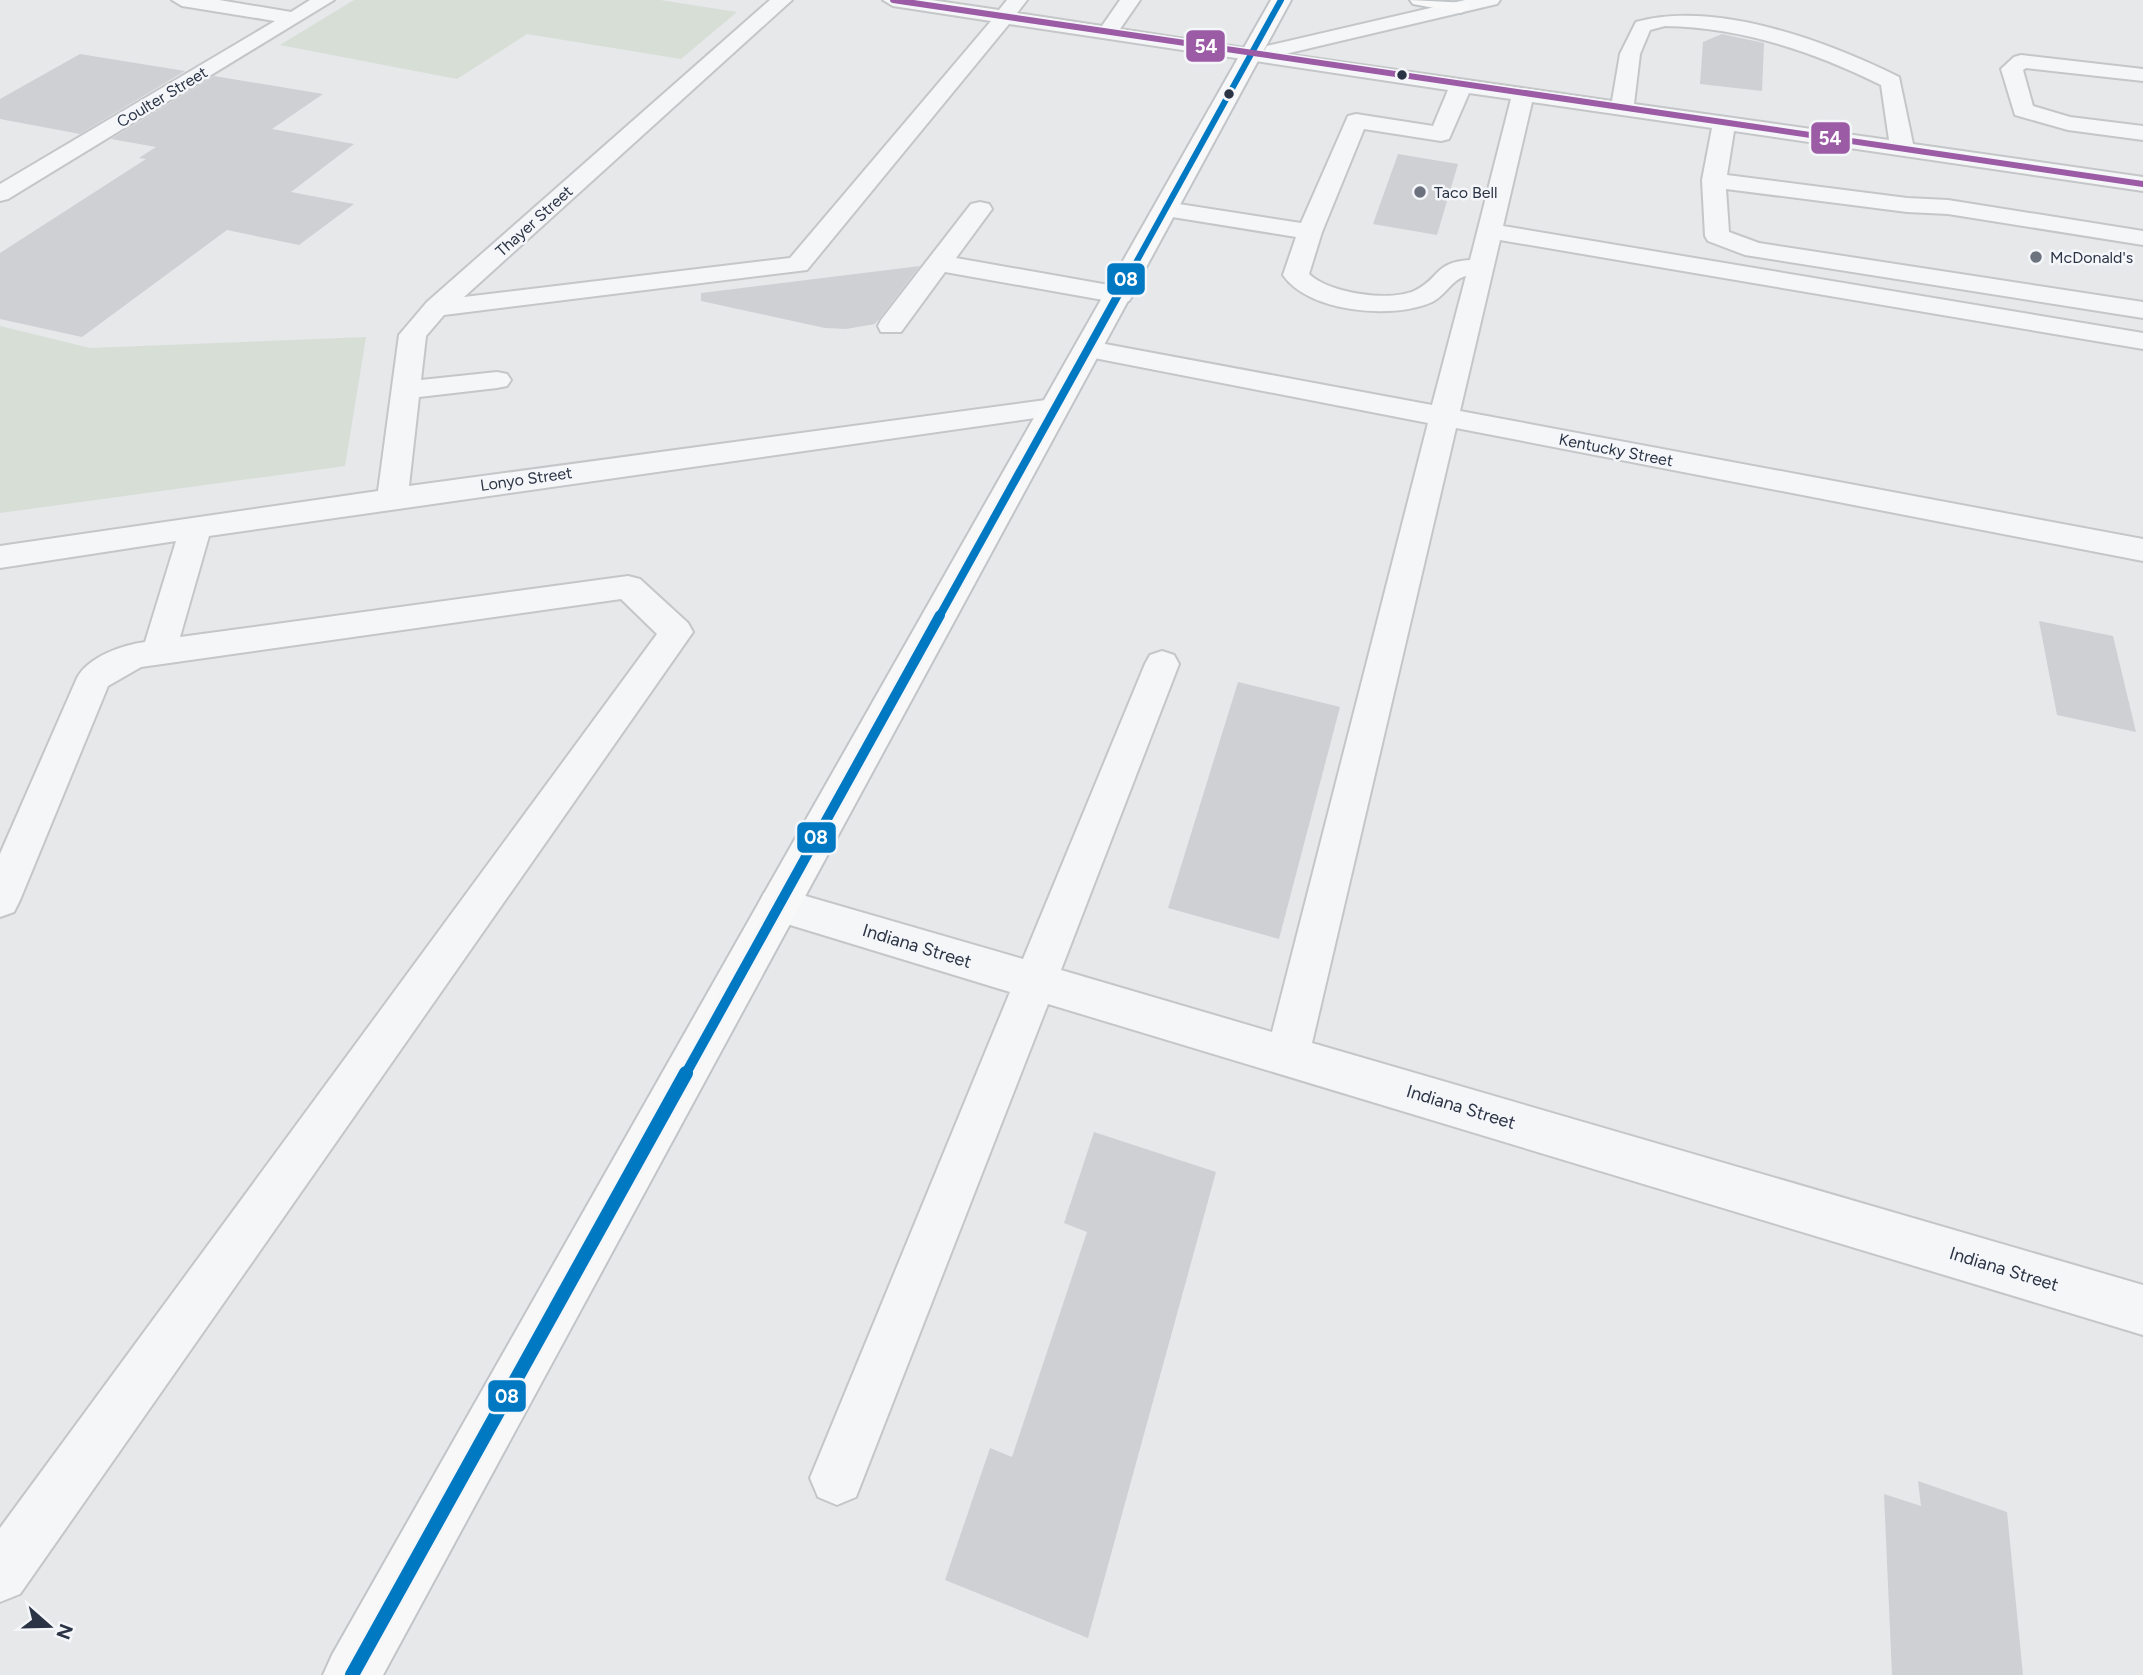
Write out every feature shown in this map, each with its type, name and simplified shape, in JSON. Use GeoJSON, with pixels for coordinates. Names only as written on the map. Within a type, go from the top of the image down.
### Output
{"type":"FeatureCollection","features":[{"type":"Feature","properties":{"kind":"main road"},"geometry":{"type":"LineString","coordinates":[[352,1675],[1281,0]]}},
{"type":"Feature","properties":{"kind":"main road"},"geometry":{"type":"LineString","coordinates":[[1420,0],[1461,7]]}},
{"type":"Feature","properties":{"kind":"street"},"geometry":{"type":"LineString","coordinates":[[182,0],[294,18]]}},
{"type":"Feature","properties":{"kind":"street","name":"Coulter Street"},"geometry":{"type":"LineString","coordinates":[[0,194],[324,0]]}},
{"type":"Feature","properties":{"kind":"street","name":"Thayer Street"},"geometry":{"type":"LineString","coordinates":[[392,499],[413,335],[436,308],[782,0]]}},
{"type":"Feature","properties":{"kind":"street"},"geometry":{"type":"LineString","coordinates":[[893,0],[1009,8],[1107,33],[1902,149],[2122,169]]}},
{"type":"Feature","properties":{"kind":"street"},"geometry":{"type":"LineString","coordinates":[[1107,33],[1130,0]]}},
{"type":"Feature","properties":{"kind":"street"},"geometry":{"type":"LineString","coordinates":[[1252,55],[1490,0]]}},
{"type":"Feature","properties":{"kind":"street"},"geometry":{"type":"LineString","coordinates":[[1655,0],[1680,14]]}},
{"type":"Feature","properties":{"kind":"street"},"geometry":{"type":"LineString","coordinates":[[436,308],[798,265],[981,48],[1009,8]]}},
{"type":"Feature","properties":{"kind":"street"},"geometry":{"type":"LineString","coordinates":[[1622,108],[1635,37],[1645,24],[1659,17],[1709,14],[1752,21],[1866,67],[1891,82],[1902,149]]}},
{"type":"Feature","properties":{"kind":"street"},"geometry":{"type":"LineString","coordinates":[[2143,75],[2021,61],[2012,69],[2023,110],[2068,123],[2143,133]]}},
{"type":"Feature","properties":{"kind":"street"},"geometry":{"type":"LineString","coordinates":[[1461,85],[1441,134],[1356,121],[1310,232],[1296,275],[1314,291],[1352,300],[1404,302],[1429,294],[1447,272],[1461,267],[1480,268]]}},
{"type":"Feature","properties":{"kind":"street"},"geometry":{"type":"LineString","coordinates":[[1287,1056],[1522,94]]}},
{"type":"Feature","properties":{"kind":"street"},"geometry":{"type":"LineString","coordinates":[[1724,123],[1714,188],[1717,236],[1754,250],[2143,310]]}},
{"type":"Feature","properties":{"kind":"street"},"geometry":{"type":"LineString","coordinates":[[2102,128],[2122,169]]}},
{"type":"Feature","properties":{"kind":"street"},"geometry":{"type":"LineString","coordinates":[[1714,188],[1948,208],[2143,237]]}},
{"type":"Feature","properties":{"kind":"street"},"geometry":{"type":"LineString","coordinates":[[1714,188],[1752,227],[1776,239],[2143,300]]}},
{"type":"Feature","properties":{"kind":"street"},"geometry":{"type":"LineString","coordinates":[[1910,206],[1950,217],[2143,245]]}},
{"type":"Feature","properties":{"kind":"street"},"geometry":{"type":"LineString","coordinates":[[891,327],[980,209]]}},
{"type":"Feature","properties":{"kind":"street"},"geometry":{"type":"LineString","coordinates":[[1166,209],[1310,232]]}},
{"type":"Feature","properties":{"kind":"street"},"geometry":{"type":"LineString","coordinates":[[1489,231],[2143,341]]}},
{"type":"Feature","properties":{"kind":"street"},"geometry":{"type":"LineString","coordinates":[[939,263],[1119,295]]}},
{"type":"Feature","properties":{"kind":"street","name":"Kentucky Street"},"geometry":{"type":"LineString","coordinates":[[1089,349],[2143,550]]}},
{"type":"Feature","properties":{"kind":"street"},"geometry":{"type":"LineString","coordinates":[[406,390],[497,380]]}},
{"type":"Feature","properties":{"kind":"street","name":"Lonyo Street"},"geometry":{"type":"LineString","coordinates":[[0,557],[392,499],[1053,408]]}},
{"type":"Feature","properties":{"kind":"street"},"geometry":{"type":"LineString","coordinates":[[159,652],[196,528]]}},
{"type":"Feature","properties":{"kind":"street"},"geometry":{"type":"LineString","coordinates":[[0,900],[94,678],[133,656],[628,587],[677,632],[0,1574]]}},
{"type":"Feature","properties":{"kind":"street"},"geometry":{"type":"LineString","coordinates":[[836,1478],[1162,664]]}},
{"type":"Feature","properties":{"kind":"street","name":"Indiana Street"},"geometry":{"type":"LineString","coordinates":[[778,905],[2143,1310]]}},
{"type":"Feature","properties":{"kind":"shaded area"},"geometry":{"type":"Polygon","coordinates":[[[354,0],[660,0],[737,12],[681,59],[527,34],[457,79],[280,45],[354,0]]]}},
{"type":"Feature","properties":{"kind":"shaded area"},"geometry":{"type":"Polygon","coordinates":[[[0,326],[90,348],[366,337],[345,466],[0,513],[0,326]]]}},
{"type":"Feature","properties":{"kind":"building"},"geometry":{"type":"Polygon","coordinates":[[[1722,34],[1764,43],[1762,91],[1700,84],[1703,42],[1722,34]]]}},
{"type":"Feature","properties":{"kind":"building"},"geometry":{"type":"Polygon","coordinates":[[[80,54],[185,71],[80,134],[0,119],[0,99],[80,54]]]}},
{"type":"Feature","properties":{"kind":"building"},"geometry":{"type":"Polygon","coordinates":[[[214,76],[323,94],[272,129],[354,144],[291,192],[354,204],[299,245],[227,230],[82,337],[0,319],[0,253],[146,159],[139,158],[156,147],[111,139],[214,76]]]}},
{"type":"Feature","properties":{"kind":"building"},"geometry":{"type":"Polygon","coordinates":[[[1398,154],[1458,164],[1437,235],[1373,224],[1398,154]]]}},
{"type":"Feature","properties":{"kind":"building"},"geometry":{"type":"Polygon","coordinates":[[[920,266],[875,324],[846,329],[825,328],[701,301],[701,293],[920,266]]]}},
{"type":"Feature","properties":{"kind":"building"},"geometry":{"type":"Polygon","coordinates":[[[2039,621],[2113,636],[2136,732],[2057,715],[2039,621]]]}},
{"type":"Feature","properties":{"kind":"building"},"geometry":{"type":"Polygon","coordinates":[[[1238,682],[1340,707],[1279,939],[1168,908],[1238,682]]]}},
{"type":"Feature","properties":{"kind":"building"},"geometry":{"type":"Polygon","coordinates":[[[1094,1132],[1216,1172],[1088,1638],[945,1580],[990,1448],[1012,1457],[1087,1232],[1064,1223],[1094,1132]]]}},
{"type":"Feature","properties":{"kind":"building"},"geometry":{"type":"Polygon","coordinates":[[[1918,1481],[2007,1512],[2023,1675],[1892,1675],[1884,1494],[1921,1506],[1918,1481]]]}},
{"type":"Feature","properties":{"kind":"transit line","name":"54"},"geometry":{"type":"LineString","coordinates":[[893,0],[2143,184]]}},
{"type":"Feature","properties":{"kind":"transit line","name":"08"},"geometry":{"type":"LineString","coordinates":[[352,1675],[1281,0]]}},
{"type":"Feature","properties":{"kind":"place","name":"Taco Bell"},"geometry":{"type":"Point","coordinates":[1420,192]}},
{"type":"Feature","properties":{"kind":"place","name":"McDonald's"},"geometry":{"type":"Point","coordinates":[2036,257]}}]}
